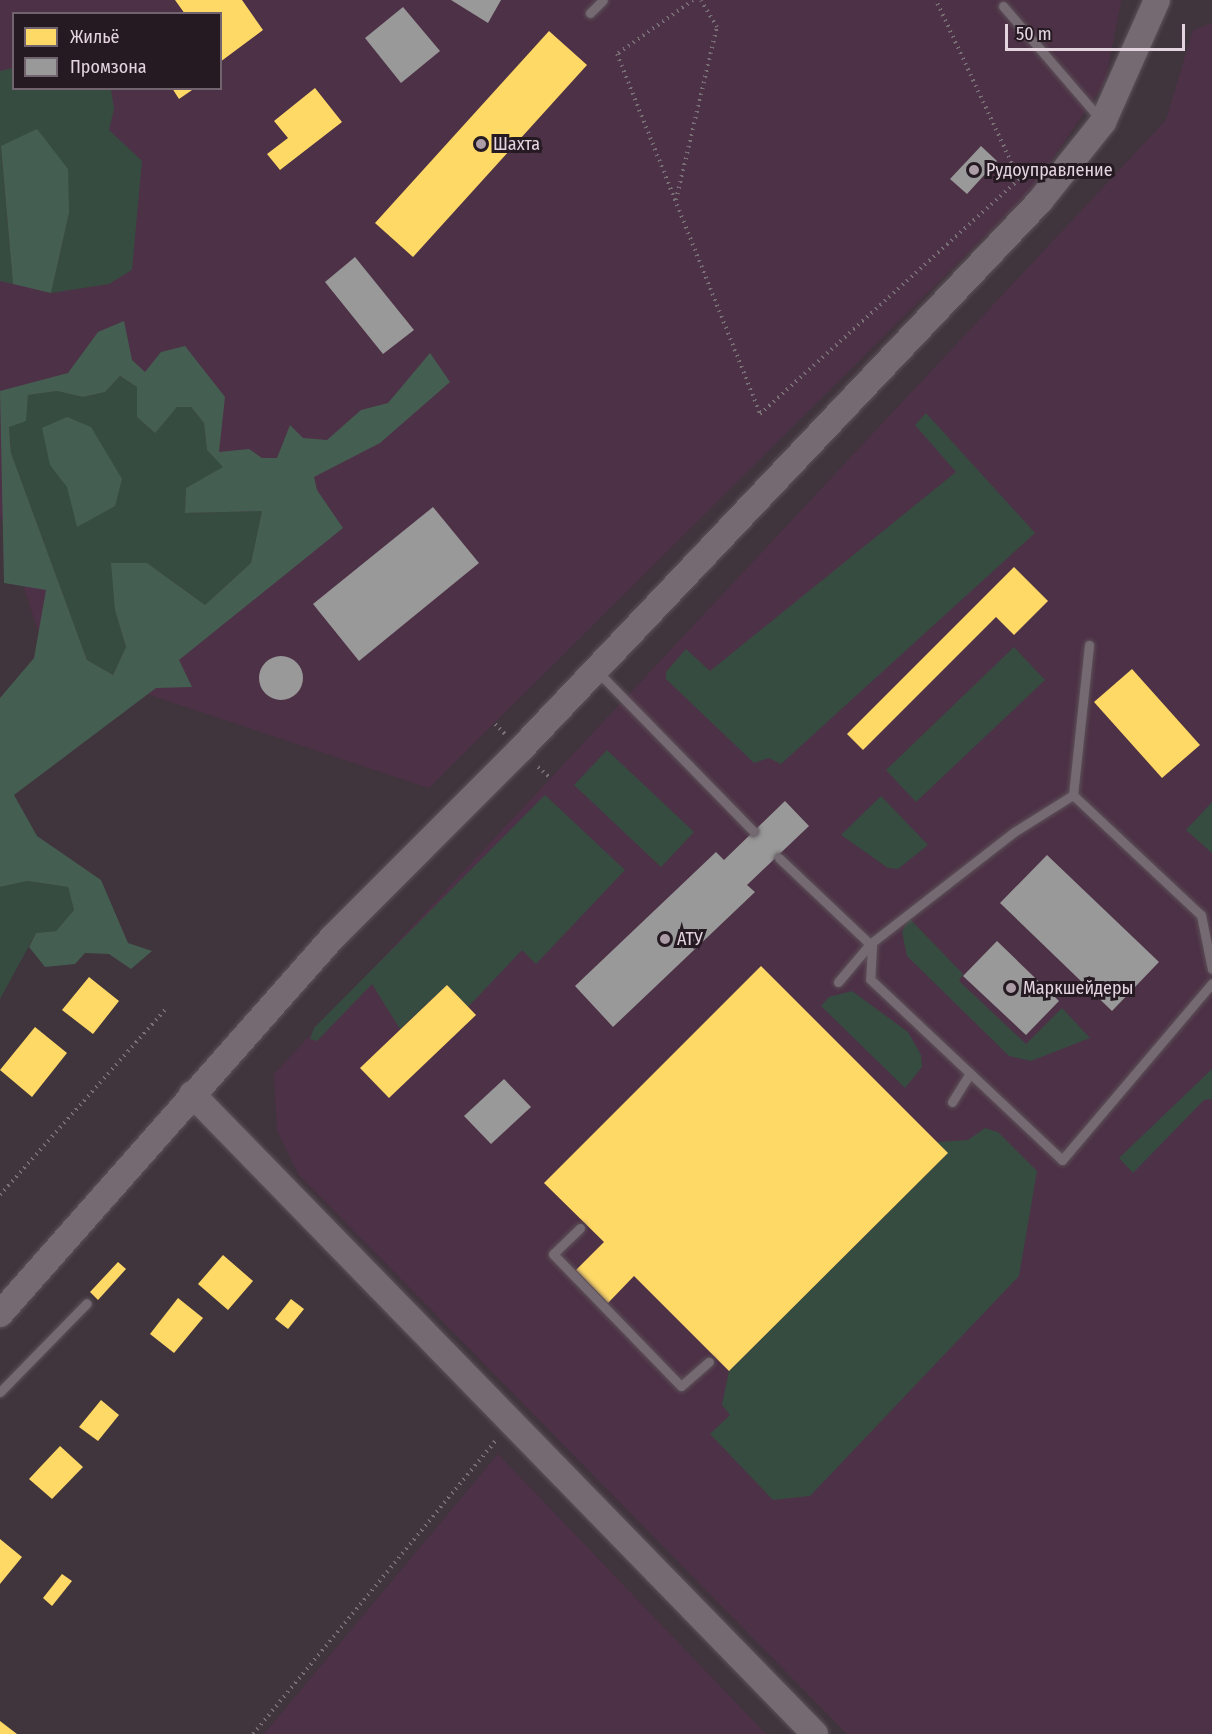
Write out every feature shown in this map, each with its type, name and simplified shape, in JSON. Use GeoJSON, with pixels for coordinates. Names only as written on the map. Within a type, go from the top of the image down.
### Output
{"type":"FeatureCollection","features":[{"type":"Feature","properties":{"kind":"street"},"geometry":{"type":"LineString","coordinates":[[0,1314],[333,937],[594,668],[1040,201],[1103,122],[1157,0]]}},
{"type":"Feature","properties":{"kind":"street"},"geometry":{"type":"LineString","coordinates":[[192,1094],[815,1734]]}},
{"type":"Feature","properties":{"kind":"lane"},"geometry":{"type":"LineString","coordinates":[[590,13],[603,0]]}},
{"type":"Feature","properties":{"kind":"lane"},"geometry":{"type":"LineString","coordinates":[[1003,6],[1103,122]]}},
{"type":"Feature","properties":{"kind":"lane"},"geometry":{"type":"LineString","coordinates":[[1073,795],[1089,645]]}},
{"type":"Feature","properties":{"kind":"lane"},"geometry":{"type":"LineString","coordinates":[[594,668],[753,831]]}},
{"type":"Feature","properties":{"kind":"lane"},"geometry":{"type":"LineString","coordinates":[[838,982],[870,944],[1014,832],[1073,795]]}},
{"type":"Feature","properties":{"kind":"lane"},"geometry":{"type":"LineString","coordinates":[[1073,795],[1200,915],[1212,969]]}},
{"type":"Feature","properties":{"kind":"lane"},"geometry":{"type":"LineString","coordinates":[[779,858],[870,944],[870,979],[1062,1160],[1212,984]]}},
{"type":"Feature","properties":{"kind":"lane"},"geometry":{"type":"LineString","coordinates":[[952,1102],[970,1073]]}},
{"type":"Feature","properties":{"kind":"lane"},"geometry":{"type":"LineString","coordinates":[[580,1228],[553,1254],[681,1386],[709,1362]]}},
{"type":"Feature","properties":{"kind":"lane"},"geometry":{"type":"LineString","coordinates":[[0,1392],[87,1303]]}},
{"type":"Feature","properties":{"kind":"path"},"geometry":{"type":"LineString","coordinates":[[693,0],[617,54],[760,414],[1019,179],[936,0]]}},
{"type":"Feature","properties":{"kind":"path"},"geometry":{"type":"LineString","coordinates":[[676,201],[717,27],[701,0]]}},
{"type":"Feature","properties":{"kind":"path"},"geometry":{"type":"LineString","coordinates":[[0,1195],[165,1010]]}},
{"type":"Feature","properties":{"kind":"path"},"geometry":{"type":"LineString","coordinates":[[253,1734],[511,1422]]}},
{"type":"Feature","properties":{"kind":"shaded area"},"geometry":{"type":"Polygon","coordinates":[[[0,0],[1121,0],[1105,83],[1031,190],[429,788],[48,661],[0,515],[0,0]]]}},
{"type":"Feature","properties":{"kind":"shaded area"},"geometry":{"type":"Polygon","coordinates":[[[1212,23],[1212,1734],[847,1734],[298,1174],[277,1130],[274,1074],[1166,120],[1193,30],[1212,23]]]}},
{"type":"Feature","properties":{"kind":"shaded area"},"geometry":{"type":"Polygon","coordinates":[[[498,1454],[766,1734],[264,1734],[498,1454]]]}},
{"type":"Feature","properties":{"kind":"green space"},"geometry":{"type":"Polygon","coordinates":[[[12,68],[12,90],[111,90],[114,109],[109,130],[142,161],[132,270],[109,284],[51,293],[69,213],[1,147],[13,284],[0,281],[0,71],[12,68]]]}},
{"type":"Feature","properties":{"kind":"green space"},"geometry":{"type":"Polygon","coordinates":[[[37,129],[68,169],[69,213],[51,293],[13,284],[1,146],[37,129]]]}},
{"type":"Feature","properties":{"kind":"green space"},"geometry":{"type":"Polygon","coordinates":[[[124,321],[132,360],[145,372],[161,352],[185,346],[225,397],[219,452],[249,449],[262,458],[277,458],[290,425],[303,438],[327,440],[361,410],[388,403],[430,353],[450,382],[380,443],[314,477],[317,490],[343,528],[179,660],[192,687],[156,688],[14,795],[37,836],[101,880],[128,943],[152,951],[131,969],[109,954],[85,953],[75,964],[45,967],[29,947],[36,933],[56,931],[74,910],[68,887],[27,881],[0,887],[0,698],[34,658],[46,590],[4,583],[0,391],[68,373],[98,332],[124,321]],[[120,376],[105,392],[83,397],[57,391],[28,395],[26,421],[9,427],[11,453],[87,660],[113,675],[126,647],[115,610],[111,563],[147,563],[205,605],[251,563],[262,511],[185,513],[186,488],[223,467],[207,450],[204,423],[191,407],[177,407],[155,433],[137,417],[137,387],[120,376]]]}},
{"type":"Feature","properties":{"kind":"green space"},"geometry":{"type":"Polygon","coordinates":[[[120,376],[137,387],[137,417],[154,432],[177,407],[191,407],[204,423],[207,450],[224,467],[186,488],[185,513],[262,511],[251,563],[205,605],[147,563],[115,610],[126,647],[113,675],[87,660],[11,453],[9,426],[25,421],[28,395],[57,391],[83,397],[105,392],[120,376]]]}},
{"type":"Feature","properties":{"kind":"green space"},"geometry":{"type":"Polygon","coordinates":[[[926,413],[1035,533],[781,764],[769,758],[754,763],[666,679],[666,672],[686,649],[710,671],[956,472],[915,425],[926,413]]]}},
{"type":"Feature","properties":{"kind":"green space"},"geometry":{"type":"Polygon","coordinates":[[[67,417],[91,427],[122,479],[115,506],[77,527],[67,487],[50,465],[42,428],[67,417]]]}},
{"type":"Feature","properties":{"kind":"green space"},"geometry":{"type":"Polygon","coordinates":[[[1014,647],[1045,680],[916,802],[886,770],[1014,647]]]}},
{"type":"Feature","properties":{"kind":"green space"},"geometry":{"type":"Polygon","coordinates":[[[607,750],[694,832],[661,867],[574,785],[607,750]]]}},
{"type":"Feature","properties":{"kind":"green space"},"geometry":{"type":"Polygon","coordinates":[[[545,795],[625,870],[536,964],[522,950],[468,1007],[447,985],[400,1029],[372,984],[317,1041],[310,1039],[314,1028],[545,795]]]}},
{"type":"Feature","properties":{"kind":"green space"},"geometry":{"type":"Polygon","coordinates":[[[881,796],[928,845],[898,869],[888,868],[841,835],[881,796]]]}},
{"type":"Feature","properties":{"kind":"green space"},"geometry":{"type":"Polygon","coordinates":[[[1212,802],[1212,853],[1186,830],[1212,802]]]}},
{"type":"Feature","properties":{"kind":"green space"},"geometry":{"type":"Polygon","coordinates":[[[27,881],[68,887],[74,910],[56,931],[36,933],[0,999],[0,887],[27,881]]]}},
{"type":"Feature","properties":{"kind":"green space"},"geometry":{"type":"Polygon","coordinates":[[[909,918],[963,974],[959,981],[1026,1044],[1062,1008],[1090,1038],[1031,1061],[1009,1056],[907,956],[902,932],[909,918]]]}},
{"type":"Feature","properties":{"kind":"green space"},"geometry":{"type":"Polygon","coordinates":[[[852,991],[908,1032],[921,1055],[922,1067],[905,1088],[821,1006],[829,997],[852,991]]]}},
{"type":"Feature","properties":{"kind":"green space"},"geometry":{"type":"Polygon","coordinates":[[[1212,1069],[1212,1099],[1204,1100],[1133,1173],[1119,1158],[1212,1069]]]}},
{"type":"Feature","properties":{"kind":"green space"},"geometry":{"type":"Polygon","coordinates":[[[985,1128],[998,1132],[1037,1171],[1019,1276],[810,1496],[773,1500],[710,1434],[730,1415],[722,1405],[729,1371],[948,1153],[937,1142],[968,1140],[985,1128]]]}},
{"type":"Feature","properties":{"kind":"building: Жильё"},"geometry":{"type":"Polygon","coordinates":[[[175,0],[242,0],[263,30],[222,61],[222,12],[184,12],[175,0]]]}},
{"type":"Feature","properties":{"kind":"building: Жильё","name":"Шахта"},"geometry":{"type":"Polygon","coordinates":[[[549,31],[587,65],[413,257],[375,223],[549,31]]]}},
{"type":"Feature","properties":{"kind":"building: Жильё"},"geometry":{"type":"Polygon","coordinates":[[[315,88],[342,122],[280,170],[267,154],[288,138],[274,121],[315,88]]]}},
{"type":"Feature","properties":{"kind":"building: Жильё"},"geometry":{"type":"Polygon","coordinates":[[[173,90],[192,90],[179,99],[173,90]]]}},
{"type":"Feature","properties":{"kind":"building: Жильё"},"geometry":{"type":"Polygon","coordinates":[[[1014,567],[1048,601],[1014,635],[996,617],[863,750],[847,734],[1014,567]]]}},
{"type":"Feature","properties":{"kind":"building: Жильё"},"geometry":{"type":"Polygon","coordinates":[[[1132,669],[1200,745],[1162,778],[1094,702],[1132,669]]]}},
{"type":"Feature","properties":{"kind":"building: Жильё"},"geometry":{"type":"Polygon","coordinates":[[[761,966],[948,1153],[729,1371],[634,1276],[608,1303],[576,1270],[604,1242],[544,1183],[761,966]]]}},
{"type":"Feature","properties":{"kind":"building: Жильё"},"geometry":{"type":"Polygon","coordinates":[[[89,977],[119,1001],[93,1034],[62,1010],[89,977]]]}},
{"type":"Feature","properties":{"kind":"building: Жильё"},"geometry":{"type":"Polygon","coordinates":[[[447,985],[476,1015],[389,1098],[360,1068],[447,985]]]}},
{"type":"Feature","properties":{"kind":"building: Жильё"},"geometry":{"type":"Polygon","coordinates":[[[35,1027],[67,1053],[32,1097],[0,1070],[35,1027]]]}},
{"type":"Feature","properties":{"kind":"building: Жильё"},"geometry":{"type":"Polygon","coordinates":[[[223,1255],[253,1281],[228,1310],[198,1284],[223,1255]]]}},
{"type":"Feature","properties":{"kind":"building: Жильё"},"geometry":{"type":"Polygon","coordinates":[[[118,1262],[126,1269],[98,1300],[90,1292],[118,1262]]]}},
{"type":"Feature","properties":{"kind":"building: Жильё"},"geometry":{"type":"Polygon","coordinates":[[[178,1298],[203,1318],[174,1353],[150,1334],[178,1298]]]}},
{"type":"Feature","properties":{"kind":"building: Жильё"},"geometry":{"type":"Polygon","coordinates":[[[291,1299],[304,1309],[288,1329],[275,1319],[291,1299]]]}},
{"type":"Feature","properties":{"kind":"building: Жильё"},"geometry":{"type":"Polygon","coordinates":[[[101,1400],[119,1415],[98,1441],[79,1427],[101,1400]]]}},
{"type":"Feature","properties":{"kind":"building: Жильё"},"geometry":{"type":"Polygon","coordinates":[[[60,1446],[83,1467],[52,1499],[29,1479],[60,1446]]]}},
{"type":"Feature","properties":{"kind":"building: Жильё"},"geometry":{"type":"Polygon","coordinates":[[[0,1539],[22,1557],[0,1584],[0,1539]]]}},
{"type":"Feature","properties":{"kind":"building: Жильё"},"geometry":{"type":"Polygon","coordinates":[[[62,1574],[72,1581],[52,1606],[43,1598],[62,1574]]]}},
{"type":"Feature","properties":{"kind":"building: Жильё"},"geometry":{"type":"Polygon","coordinates":[[[0,1721],[17,1734],[0,1734],[0,1721]]]}},
{"type":"Feature","properties":{"kind":"building: Промзона"},"geometry":{"type":"Polygon","coordinates":[[[451,0],[501,0],[488,23],[451,0]]]}},
{"type":"Feature","properties":{"kind":"building: Промзона"},"geometry":{"type":"Polygon","coordinates":[[[403,7],[440,51],[401,83],[365,38],[403,7]]]}},
{"type":"Feature","properties":{"kind":"building: Промзона","name":"Рудоуправление"},"geometry":{"type":"Polygon","coordinates":[[[981,146],[997,161],[967,194],[950,179],[981,146]]]}},
{"type":"Feature","properties":{"kind":"building: Промзона"},"geometry":{"type":"Polygon","coordinates":[[[355,257],[414,330],[383,354],[325,282],[355,257]]]}},
{"type":"Feature","properties":{"kind":"building: Промзона"},"geometry":{"type":"Polygon","coordinates":[[[433,507],[479,563],[359,661],[313,604],[433,507]]]}},
{"type":"Feature","properties":{"kind":"building: Промзона"},"geometry":{"type":"Polygon","coordinates":[[[281,656],[296,663],[303,678],[296,693],[281,700],[266,693],[259,678],[266,663],[281,656]]]}},
{"type":"Feature","properties":{"kind":"building: Промзона","name":"АТУ"},"geometry":{"type":"Polygon","coordinates":[[[785,801],[809,826],[747,885],[755,892],[613,1027],[575,986],[716,852],[724,860],[785,801]]]}},
{"type":"Feature","properties":{"kind":"building: Промзона"},"geometry":{"type":"Polygon","coordinates":[[[1047,855],[1159,962],[1112,1011],[1000,903],[1047,855]]]}},
{"type":"Feature","properties":{"kind":"building: Промзона","name":"Маркшейдеры"},"geometry":{"type":"Polygon","coordinates":[[[997,941],[1059,1001],[1026,1035],[963,976],[997,941]]]}},
{"type":"Feature","properties":{"kind":"building: Промзона"},"geometry":{"type":"Polygon","coordinates":[[[504,1079],[531,1107],[491,1144],[464,1116],[504,1079]]]}},
{"type":"Feature","properties":{"kind":"place","name":"Шахта"},"geometry":{"type":"Point","coordinates":[481,144]}},
{"type":"Feature","properties":{"kind":"place","name":"Рудоуправление"},"geometry":{"type":"Point","coordinates":[974,170]}},
{"type":"Feature","properties":{"kind":"place","name":"АТУ"},"geometry":{"type":"Point","coordinates":[665,939]}},
{"type":"Feature","properties":{"kind":"place","name":"Маркшейдеры"},"geometry":{"type":"Point","coordinates":[1011,988]}}]}
